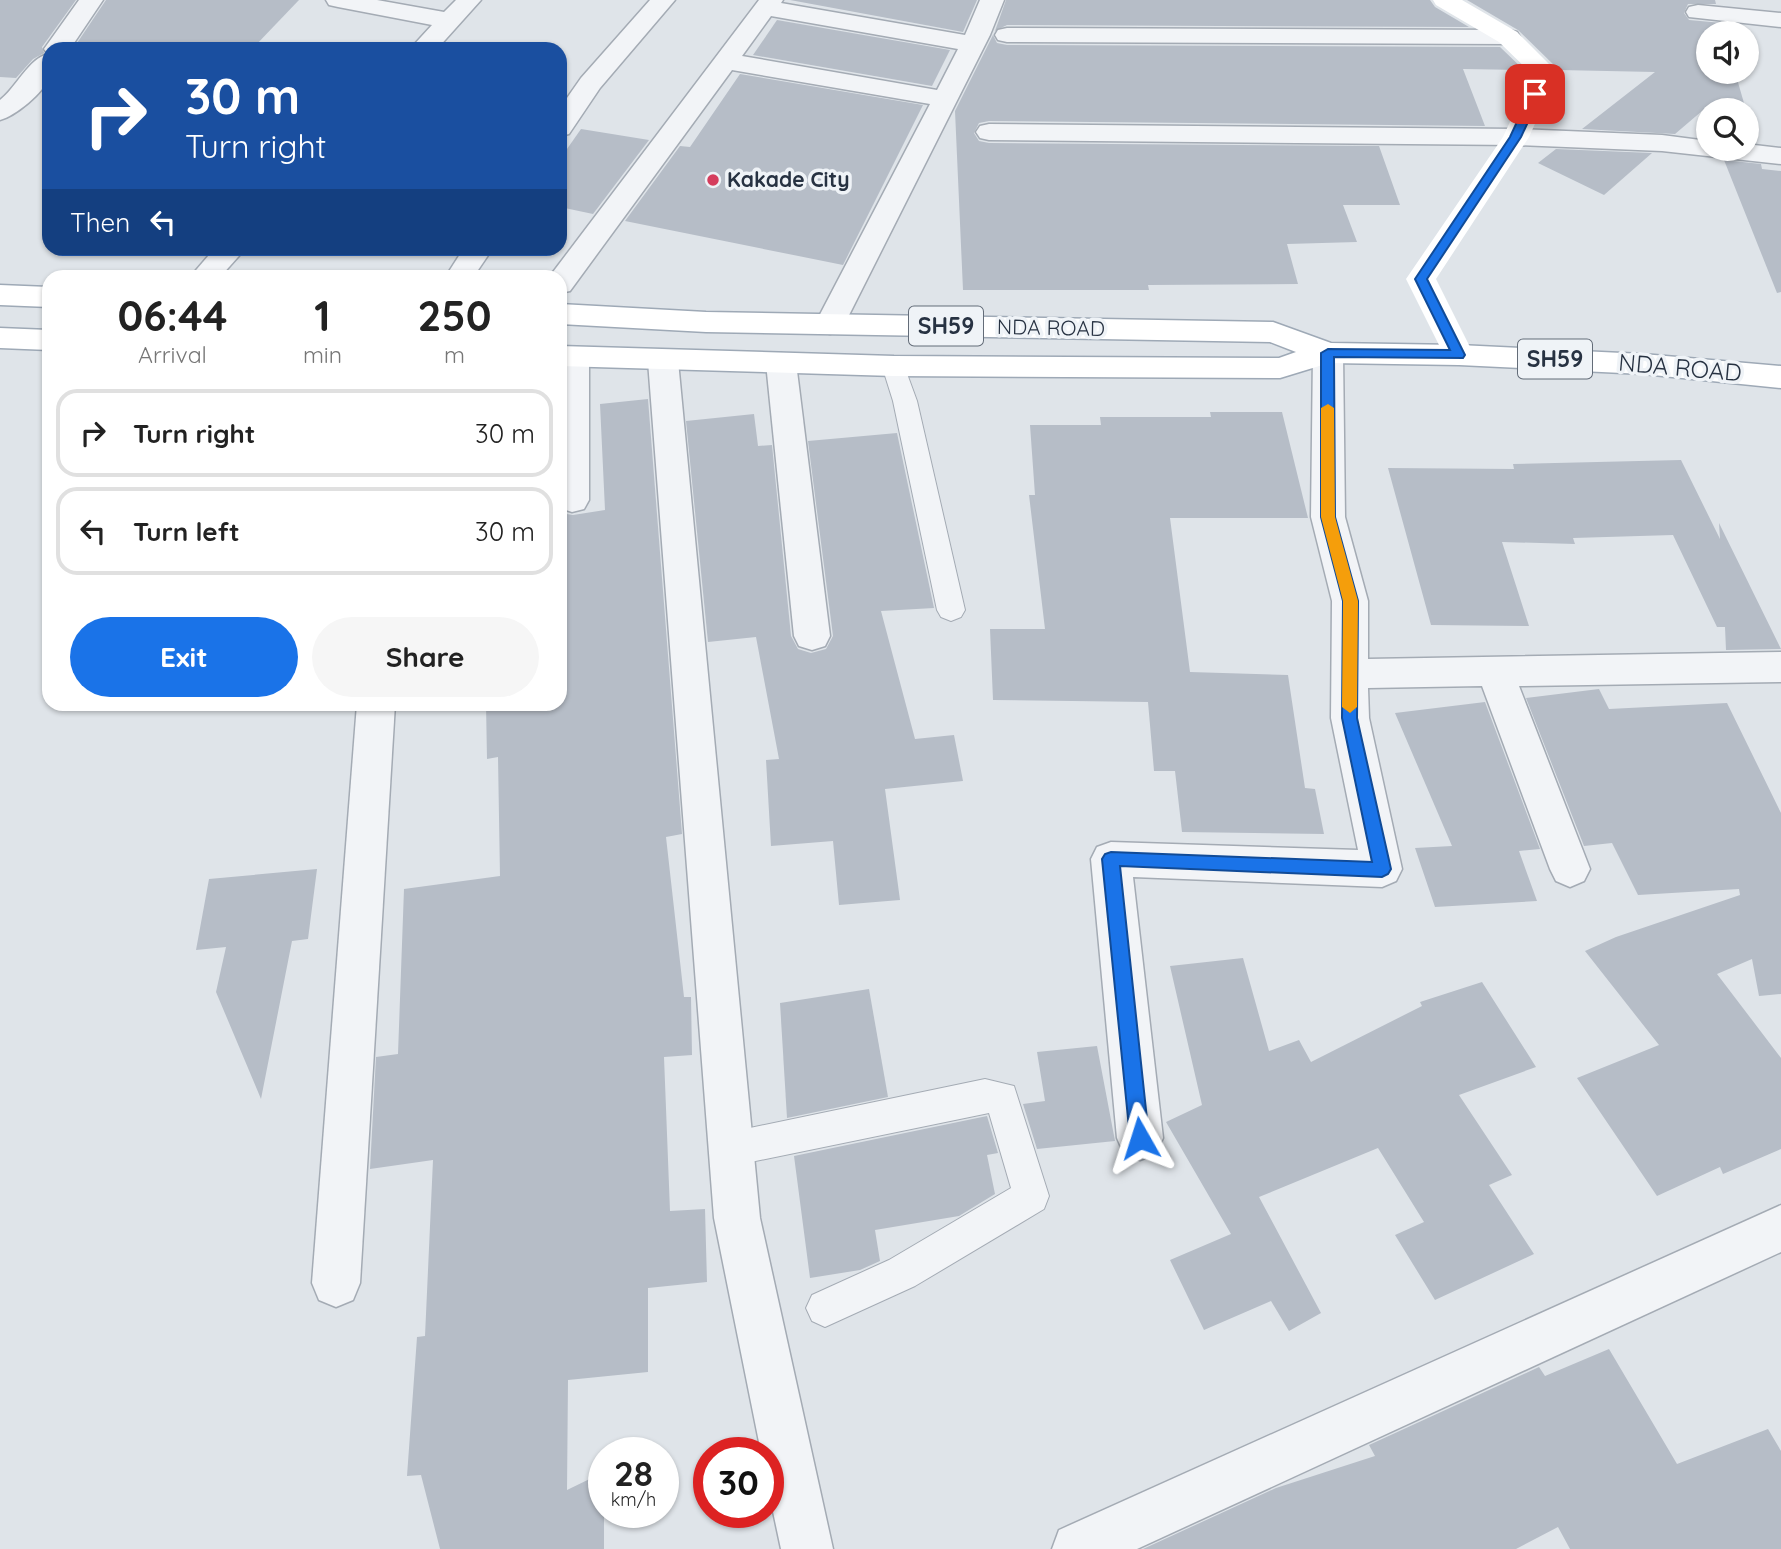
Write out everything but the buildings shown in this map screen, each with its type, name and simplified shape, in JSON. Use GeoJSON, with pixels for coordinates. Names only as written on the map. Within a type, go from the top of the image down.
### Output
{"type":"FeatureCollection","features":[{"type":"Feature","properties":{"kind":"main road"},"geometry":{"type":"LineString","coordinates":[[1445,0],[1508,37],[1545,73],[1516,137],[1421,279],[1459,355]]}},
{"type":"Feature","properties":{"kind":"main road"},"geometry":{"type":"LineString","coordinates":[[0,295],[42,297]]}},
{"type":"Feature","properties":{"kind":"main road","name":"NDA ROAD"},"geometry":{"type":"LineString","coordinates":[[567,314],[706,322],[1273,332],[1328,353]]}},
{"type":"Feature","properties":{"kind":"main road"},"geometry":{"type":"LineString","coordinates":[[0,338],[42,340]]}},
{"type":"Feature","properties":{"kind":"main road","name":"NDA ROAD"},"geometry":{"type":"LineString","coordinates":[[567,357],[894,366],[1280,368],[1328,353],[1459,355],[1643,364],[1781,376]]}},
{"type":"Feature","properties":{"kind":"street"},"geometry":{"type":"LineString","coordinates":[[62,42],[91,0]]}},
{"type":"Feature","properties":{"kind":"street"},"geometry":{"type":"LineString","coordinates":[[338,0],[450,21]]}},
{"type":"Feature","properties":{"kind":"street"},"geometry":{"type":"LineString","coordinates":[[430,42],[469,0]]}},
{"type":"Feature","properties":{"kind":"street"},"geometry":{"type":"LineString","coordinates":[[567,118],[590,83],[663,0]]}},
{"type":"Feature","properties":{"kind":"street"},"geometry":{"type":"LineString","coordinates":[[830,324],[973,44],[992,0]]}},
{"type":"Feature","properties":{"kind":"street"},"geometry":{"type":"LineString","coordinates":[[567,275],[768,4],[973,44]]}},
{"type":"Feature","properties":{"kind":"street"},"geometry":{"type":"LineString","coordinates":[[1698,12],[1781,20]]}},
{"type":"Feature","properties":{"kind":"street"},"geometry":{"type":"LineString","coordinates":[[1007,35],[1508,37]]}},
{"type":"Feature","properties":{"kind":"street"},"geometry":{"type":"LineString","coordinates":[[725,61],[945,99]]}},
{"type":"Feature","properties":{"kind":"street"},"geometry":{"type":"LineString","coordinates":[[0,113],[20,97],[42,70]]}},
{"type":"Feature","properties":{"kind":"street"},"geometry":{"type":"LineString","coordinates":[[989,132],[1516,137],[1696,148]]}},
{"type":"Feature","properties":{"kind":"street"},"geometry":{"type":"LineString","coordinates":[[1759,154],[1781,156]]}},
{"type":"Feature","properties":{"kind":"street"},"geometry":{"type":"LineString","coordinates":[[211,270],[224,256]]}},
{"type":"Feature","properties":{"kind":"street"},"geometry":{"type":"LineString","coordinates":[[1140,1138],[1111,859],[1382,869],[1350,718],[1350,601],[1328,517],[1328,353]]}},
{"type":"Feature","properties":{"kind":"street"},"geometry":{"type":"LineString","coordinates":[[567,357],[572,500]]}},
{"type":"Feature","properties":{"kind":"street"},"geometry":{"type":"LineString","coordinates":[[663,361],[737,1218],[807,1549]]}},
{"type":"Feature","properties":{"kind":"street"},"geometry":{"type":"LineString","coordinates":[[780,363],[812,636]]}},
{"type":"Feature","properties":{"kind":"street"},"geometry":{"type":"LineString","coordinates":[[1350,674],[1781,667]]}},
{"type":"Feature","properties":{"kind":"street"},"geometry":{"type":"LineString","coordinates":[[1495,672],[1570,869]]}},
{"type":"Feature","properties":{"kind":"street"},"geometry":{"type":"LineString","coordinates":[[336,1283],[376,711]]}},
{"type":"Feature","properties":{"kind":"street"},"geometry":{"type":"LineString","coordinates":[[1078,1549],[1781,1228]]}},
{"type":"Feature","properties":{"kind":"lane"},"geometry":{"type":"LineString","coordinates":[[894,366],[905,401],[951,610]]}},
{"type":"Feature","properties":{"kind":"lane"},"geometry":{"type":"LineString","coordinates":[[730,1149],[985,1096],[1002,1098],[1031,1196],[901,1273],[825,1308]]}},
{"type":"Feature","properties":{"kind":"slow traffic"},"geometry":{"type":"LineString","coordinates":[[1328,408],[1328,517],[1350,601],[1350,707]]}},
{"type":"Feature","properties":{"kind":"place","name":"Kakade City"},"geometry":{"type":"Point","coordinates":[713,180]}},
{"type":"Feature","properties":{"kind":"route"},"geometry":{"type":"LineString","coordinates":[[1140,1138],[1111,859],[1382,869],[1350,718],[1350,601],[1328,517],[1328,353],[1459,355],[1421,279],[1516,137],[1535,94]]}}]}
